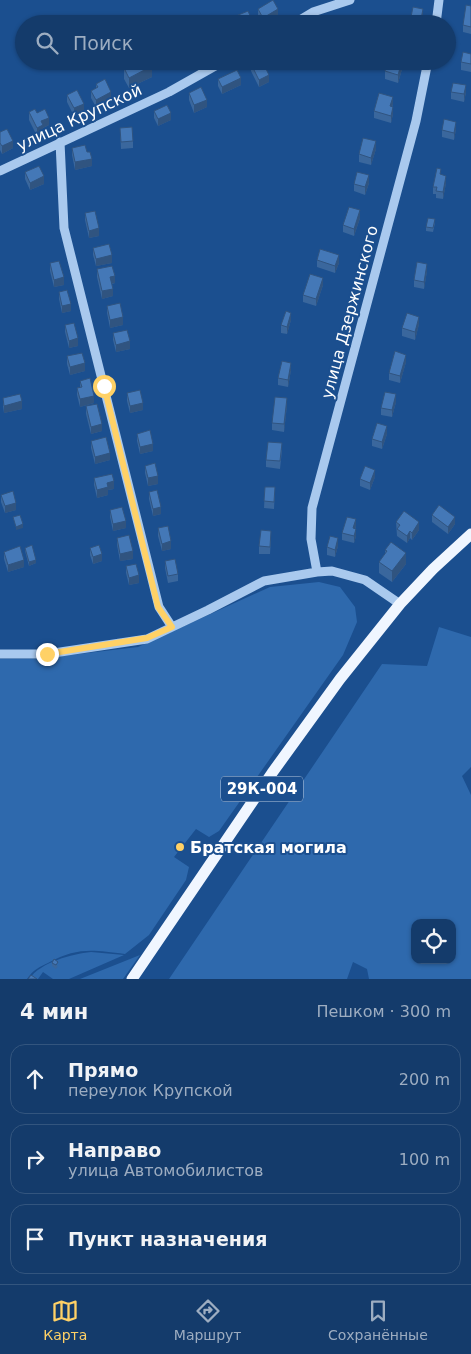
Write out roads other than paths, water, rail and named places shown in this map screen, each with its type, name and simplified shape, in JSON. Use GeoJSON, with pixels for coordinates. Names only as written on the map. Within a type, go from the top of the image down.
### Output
{"type":"FeatureCollection","features":[{"type":"Feature","properties":{"kind":"main road","name":"29К-004"},"geometry":{"type":"LineString","coordinates":[[132,979],[305,726],[340,679],[400,604],[433,569],[471,534]]}},
{"type":"Feature","properties":{"kind":"street"},"geometry":{"type":"LineString","coordinates":[[309,15],[350,0]]}},
{"type":"Feature","properties":{"kind":"street"},"geometry":{"type":"LineString","coordinates":[[437,15],[439,0]]}},
{"type":"Feature","properties":{"kind":"street","name":"улица Крупской"},"geometry":{"type":"LineString","coordinates":[[0,171],[169,92],[208,70]]}},
{"type":"Feature","properties":{"kind":"street","name":"улица Дзержинского"},"geometry":{"type":"LineString","coordinates":[[317,572],[311,539],[312,508],[416,121],[426,70]]}},
{"type":"Feature","properties":{"kind":"street"},"geometry":{"type":"LineString","coordinates":[[60,142],[64,228],[158,607],[172,627]]}},
{"type":"Feature","properties":{"kind":"street"},"geometry":{"type":"LineString","coordinates":[[0,654],[47,654],[95,648],[147,638],[264,581],[317,572],[332,571],[365,580],[400,604]]}},
{"type":"Feature","properties":{"kind":"place","name":"Братская могила"},"geometry":{"type":"Point","coordinates":[180,847]}}]}
